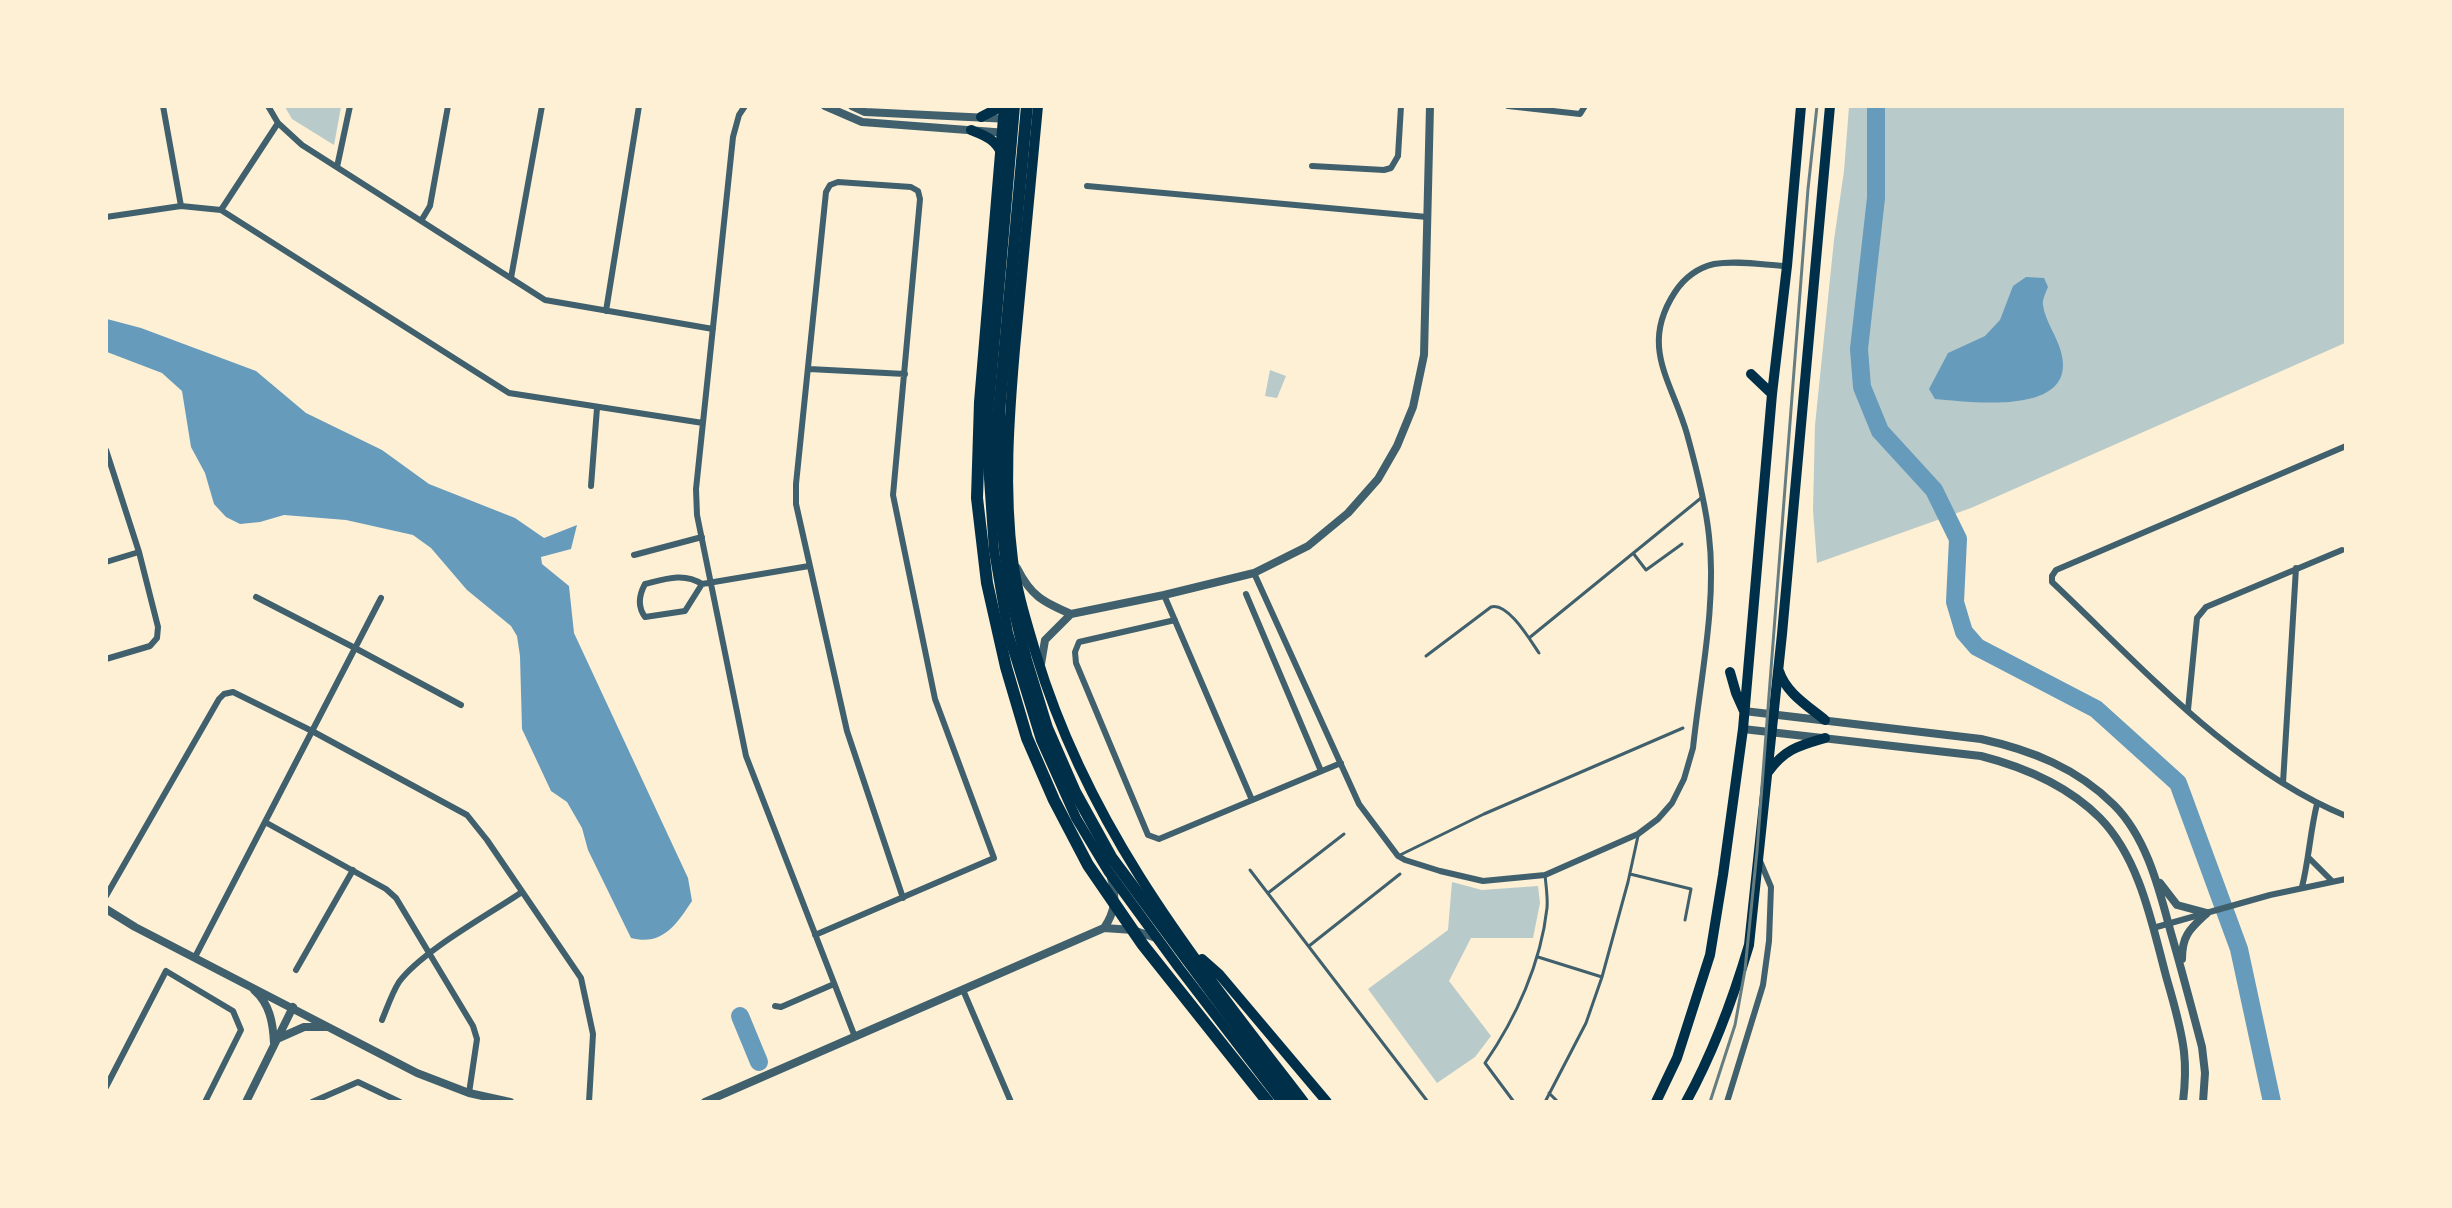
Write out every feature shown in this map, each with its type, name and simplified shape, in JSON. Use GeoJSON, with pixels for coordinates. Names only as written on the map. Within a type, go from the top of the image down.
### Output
{"type":"FeatureCollection","features":[{"type":"Feature","properties":{"kind":"highway"},"geometry":{"type":"LineString","coordinates":[[1004,106],[980,402],[977,498],[987,583],[1006,667],[1027,738],[1054,800],[1088,865],[1143,945],[1268,1101]]}},
{"type":"Feature","properties":{"kind":"highway"},"geometry":{"type":"LineString","coordinates":[[1029,106],[999,413],[999,495],[1009,586],[1026,660],[1047,728],[1075,792],[1111,858],[1293,1101]]}},
{"type":"Feature","properties":{"kind":"main road"},"geometry":{"type":"LineString","coordinates":[[981,117],[1004,106]]}},
{"type":"Feature","properties":{"kind":"main road"},"geometry":{"type":"LineString","coordinates":[[1015,106],[1026,148],[1019,240],[1017,325]]}},
{"type":"Feature","properties":{"kind":"main road"},"geometry":{"type":"LineString","coordinates":[[1029,106],[1013,133],[988,418],[988,465],[994,551],[1008,633],[1041,740],[1076,818],[1108,871],[1282,1101]]}},
{"type":"Feature","properties":{"kind":"main road"},"geometry":{"type":"LineString","coordinates":[[1038,106],[1007,443],[1008,504],[1013,561],[1026,619],[1058,720],[1096,803],[1138,877],[1184,943],[1304,1101]]}},
{"type":"Feature","properties":{"kind":"main road"},"geometry":{"type":"LineString","coordinates":[[1656,1101],[1677,1058],[1710,955],[1743,729],[1772,394],[1787,266],[1801,106]]}},
{"type":"Feature","properties":{"kind":"main road"},"geometry":{"type":"LineString","coordinates":[[1686,1101],[1700,1077],[1749,945],[1774,715],[1830,106]]}},
{"type":"Feature","properties":{"kind":"main road"},"geometry":{"type":"LineString","coordinates":[[971,130],[989,137],[997,144],[1003,157],[1002,238]]}},
{"type":"Feature","properties":{"kind":"main road"},"geometry":{"type":"LineString","coordinates":[[1751,374],[1772,394]]}},
{"type":"Feature","properties":{"kind":"main road"},"geometry":{"type":"LineString","coordinates":[[1778,668],[1782,680],[1792,693],[1825,720]]}},
{"type":"Feature","properties":{"kind":"main road"},"geometry":{"type":"LineString","coordinates":[[1730,672],[1744,711]]}},
{"type":"Feature","properties":{"kind":"main road"},"geometry":{"type":"LineString","coordinates":[[1767,773],[1778,758],[1793,747],[1825,738]]}},
{"type":"Feature","properties":{"kind":"main road"},"geometry":{"type":"LineString","coordinates":[[1184,943],[1219,974],[1327,1101]]}},
{"type":"Feature","properties":{"kind":"street"},"geometry":{"type":"LineString","coordinates":[[163,106],[181,206]]}},
{"type":"Feature","properties":{"kind":"street"},"geometry":{"type":"LineString","coordinates":[[268,106],[278,123],[302,145],[545,300],[713,329]]}},
{"type":"Feature","properties":{"kind":"street"},"geometry":{"type":"LineString","coordinates":[[337,167],[350,106]]}},
{"type":"Feature","properties":{"kind":"street"},"geometry":{"type":"LineString","coordinates":[[421,221],[430,206],[448,106]]}},
{"type":"Feature","properties":{"kind":"street"},"geometry":{"type":"LineString","coordinates":[[511,278],[542,106]]}},
{"type":"Feature","properties":{"kind":"street"},"geometry":{"type":"LineString","coordinates":[[606,311],[639,106]]}},
{"type":"Feature","properties":{"kind":"street"},"geometry":{"type":"LineString","coordinates":[[746,106],[739,115],[733,137],[696,489],[697,514],[746,756],[855,1037]]}},
{"type":"Feature","properties":{"kind":"street"},"geometry":{"type":"LineString","coordinates":[[825,106],[862,122],[1013,133]]}},
{"type":"Feature","properties":{"kind":"street"},"geometry":{"type":"LineString","coordinates":[[852,106],[865,112],[981,117],[1018,122]]}},
{"type":"Feature","properties":{"kind":"street"},"geometry":{"type":"LineString","coordinates":[[1312,166],[1384,170],[1391,168],[1398,156],[1401,106]]}},
{"type":"Feature","properties":{"kind":"street"},"geometry":{"type":"LineString","coordinates":[[1041,672],[1040,657],[1045,640],[1071,614],[1254,573],[1308,546],[1348,513],[1378,479],[1397,446],[1413,407],[1424,355],[1430,106]]}},
{"type":"Feature","properties":{"kind":"street"},"geometry":{"type":"LineString","coordinates":[[1508,106],[1580,114],[1585,106]]}},
{"type":"Feature","properties":{"kind":"street"},"geometry":{"type":"LineString","coordinates":[[221,210],[278,123]]}},
{"type":"Feature","properties":{"kind":"street"},"geometry":{"type":"LineString","coordinates":[[815,935],[903,898],[994,858],[935,699],[892,495],[920,199],[918,191],[911,187],[838,182],[830,185],[826,192],[810,369],[796,484],[796,504],[847,732],[903,898]]}},
{"type":"Feature","properties":{"kind":"street"},"geometry":{"type":"LineString","coordinates":[[1087,186],[1428,217]]}},
{"type":"Feature","properties":{"kind":"street"},"geometry":{"type":"LineString","coordinates":[[106,217],[181,206],[221,210],[509,393],[703,423]]}},
{"type":"Feature","properties":{"kind":"street"},"geometry":{"type":"LineString","coordinates":[[1254,573],[1359,804],[1398,856],[1440,871],[1483,881],[1545,876],[1638,834],[1658,819],[1672,803],[1684,779],[1693,748],[1707,630],[1711,571],[1709,535],[1701,498],[1686,432],[1663,372],[1659,331],[1669,301],[1683,280],[1699,269],[1717,264],[1787,266]]}},
{"type":"Feature","properties":{"kind":"street"},"geometry":{"type":"LineString","coordinates":[[810,369],[905,374]]}},
{"type":"Feature","properties":{"kind":"street"},"geometry":{"type":"LineString","coordinates":[[591,486],[597,408]]}},
{"type":"Feature","properties":{"kind":"street"},"geometry":{"type":"LineString","coordinates":[[2346,446],[2056,570],[2052,576],[2052,582],[2222,742],[2317,804],[2346,816]]}},
{"type":"Feature","properties":{"kind":"street"},"geometry":{"type":"LineString","coordinates":[[106,450],[139,552],[158,627],[157,638],[150,646],[106,659]]}},
{"type":"Feature","properties":{"kind":"street"},"geometry":{"type":"LineString","coordinates":[[634,555],[702,537]]}},
{"type":"Feature","properties":{"kind":"street"},"geometry":{"type":"LineString","coordinates":[[2188,710],[2197,618],[2201,612],[2206,607],[2342,550]]}},
{"type":"Feature","properties":{"kind":"street"},"geometry":{"type":"LineString","coordinates":[[106,562],[139,552]]}},
{"type":"Feature","properties":{"kind":"street"},"geometry":{"type":"LineString","coordinates":[[1013,561],[1025,585],[1035,597],[1071,614]]}},
{"type":"Feature","properties":{"kind":"street"},"geometry":{"type":"LineString","coordinates":[[702,584],[685,611],[655,617],[645,617],[641,612],[640,593],[645,584],[679,577],[693,578],[702,584],[809,566]]}},
{"type":"Feature","properties":{"kind":"street"},"geometry":{"type":"LineString","coordinates":[[2283,783],[2296,568]]}},
{"type":"Feature","properties":{"kind":"street"},"geometry":{"type":"LineString","coordinates":[[1246,594],[1321,771]]}},
{"type":"Feature","properties":{"kind":"street"},"geometry":{"type":"LineString","coordinates":[[1164,595],[1252,800]]}},
{"type":"Feature","properties":{"kind":"street"},"geometry":{"type":"LineString","coordinates":[[256,597],[460,705]]}},
{"type":"Feature","properties":{"kind":"street"},"geometry":{"type":"LineString","coordinates":[[195,957],[381,598]]}},
{"type":"Feature","properties":{"kind":"street"},"geometry":{"type":"LineString","coordinates":[[1175,620],[1079,642],[1075,652],[1076,663],[1148,835],[1159,839],[1341,764]]}},
{"type":"Feature","properties":{"kind":"street"},"geometry":{"type":"LineString","coordinates":[[106,896],[219,699],[224,694],[233,692],[312,731],[467,814],[488,840],[581,978],[593,1034],[590,1101]]}},
{"type":"Feature","properties":{"kind":"street"},"geometry":{"type":"LineString","coordinates":[[1744,711],[1981,739],[2008,745],[2054,761],[2090,784],[2115,806],[2134,832],[2154,873],[2177,905],[2211,912]]}},
{"type":"Feature","properties":{"kind":"street"},"geometry":{"type":"LineString","coordinates":[[1743,729],[1981,756],[2043,777],[2079,800],[2101,820],[2134,870],[2153,928],[2183,1050],[2186,1074],[2183,1101]]}},
{"type":"Feature","properties":{"kind":"street"},"geometry":{"type":"LineString","coordinates":[[2302,887],[2310,859],[2311,829],[2317,804]]}},
{"type":"Feature","properties":{"kind":"street"},"geometry":{"type":"LineString","coordinates":[[265,822],[386,889],[396,898],[473,1026],[477,1039],[469,1093]]}},
{"type":"Feature","properties":{"kind":"street"},"geometry":{"type":"LineString","coordinates":[[1727,1101],[1763,985],[1771,887],[1758,856]]}},
{"type":"Feature","properties":{"kind":"street"},"geometry":{"type":"LineString","coordinates":[[2310,859],[2332,881]]}},
{"type":"Feature","properties":{"kind":"street"},"geometry":{"type":"LineString","coordinates":[[296,970],[353,870]]}},
{"type":"Feature","properties":{"kind":"street"},"geometry":{"type":"LineString","coordinates":[[1104,928],[1112,917],[1115,903],[1114,887],[1108,871]]}},
{"type":"Feature","properties":{"kind":"street"},"geometry":{"type":"LineString","coordinates":[[2154,873],[2202,1047],[2205,1073],[2203,1101]]}},
{"type":"Feature","properties":{"kind":"street"},"geometry":{"type":"LineString","coordinates":[[2153,928],[2270,895],[2346,879]]}},
{"type":"Feature","properties":{"kind":"street"},"geometry":{"type":"LineString","coordinates":[[382,1020],[398,984],[408,971],[522,892]]}},
{"type":"Feature","properties":{"kind":"street"},"geometry":{"type":"LineString","coordinates":[[106,909],[135,927],[293,1006],[417,1072],[469,1093],[510,1101]]}},
{"type":"Feature","properties":{"kind":"street"},"geometry":{"type":"LineString","coordinates":[[2185,980],[2182,945],[2186,934],[2211,912]]}},
{"type":"Feature","properties":{"kind":"street"},"geometry":{"type":"LineString","coordinates":[[705,1101],[1104,928],[1133,930],[1159,940]]}},
{"type":"Feature","properties":{"kind":"street"},"geometry":{"type":"LineString","coordinates":[[106,1087],[166,971],[233,1011],[241,1030],[205,1101]]}},
{"type":"Feature","properties":{"kind":"street"},"geometry":{"type":"LineString","coordinates":[[245,982],[258,993],[267,1007],[276,1041]]}},
{"type":"Feature","properties":{"kind":"street"},"geometry":{"type":"LineString","coordinates":[[775,1006],[781,1007],[834,984]]}},
{"type":"Feature","properties":{"kind":"street"},"geometry":{"type":"LineString","coordinates":[[963,990],[1011,1101]]}},
{"type":"Feature","properties":{"kind":"street"},"geometry":{"type":"LineString","coordinates":[[246,1101],[293,1006]]}},
{"type":"Feature","properties":{"kind":"street"},"geometry":{"type":"LineString","coordinates":[[276,1041],[304,1027],[325,1027],[336,1030]]}},
{"type":"Feature","properties":{"kind":"street"},"geometry":{"type":"LineString","coordinates":[[312,1101],[356,1082],[400,1101]]}},
{"type":"Feature","properties":{"kind":"lane"},"geometry":{"type":"LineString","coordinates":[[1529,638],[1701,498]]}},
{"type":"Feature","properties":{"kind":"lane"},"geometry":{"type":"LineString","coordinates":[[1634,553],[1646,570],[1682,544]]}},
{"type":"Feature","properties":{"kind":"lane"},"geometry":{"type":"LineString","coordinates":[[1426,656],[1496,605],[1505,609],[1539,653]]}},
{"type":"Feature","properties":{"kind":"lane"},"geometry":{"type":"LineString","coordinates":[[1398,856],[1484,814],[1683,728]]}},
{"type":"Feature","properties":{"kind":"lane"},"geometry":{"type":"LineString","coordinates":[[1268,893],[1344,834]]}},
{"type":"Feature","properties":{"kind":"lane"},"geometry":{"type":"LineString","coordinates":[[1545,1101],[1586,1023],[1602,977],[1630,874],[1638,834]]}},
{"type":"Feature","properties":{"kind":"lane"},"geometry":{"type":"LineString","coordinates":[[1250,870],[1428,1101]]}},
{"type":"Feature","properties":{"kind":"lane"},"geometry":{"type":"LineString","coordinates":[[1309,946],[1400,874]]}},
{"type":"Feature","properties":{"kind":"lane"},"geometry":{"type":"LineString","coordinates":[[1630,874],[1691,889],[1685,920]]}},
{"type":"Feature","properties":{"kind":"lane"},"geometry":{"type":"LineString","coordinates":[[1514,1101],[1485,1063],[1504,1033],[1537,957],[1548,906],[1545,876]]}},
{"type":"Feature","properties":{"kind":"lane"},"geometry":{"type":"LineString","coordinates":[[1537,957],[1602,977]]}},
{"type":"Feature","properties":{"kind":"lane"},"geometry":{"type":"LineString","coordinates":[[1549,1093],[1558,1101]]}},
{"type":"Feature","properties":{"kind":"shaded area"},"geometry":{"type":"Polygon","coordinates":[[[285,107],[341,107],[334,145],[292,119],[285,107]]]}},
{"type":"Feature","properties":{"kind":"shaded area"},"geometry":{"type":"Polygon","coordinates":[[[1849,107],[2345,107],[2345,343],[1971,508],[1817,563],[1813,510],[1815,425],[1834,240],[1844,171],[1849,107]]]}},
{"type":"Feature","properties":{"kind":"shaded area"},"geometry":{"type":"Polygon","coordinates":[[[1270,370],[1286,376],[1277,398],[1265,396],[1270,370]]]}},
{"type":"Feature","properties":{"kind":"shaded area"},"geometry":{"type":"Polygon","coordinates":[[[1452,882],[1482,890],[1538,886],[1540,903],[1533,938],[1471,938],[1449,981],[1491,1036],[1475,1057],[1437,1083],[1368,989],[1448,930],[1452,882]]]}},
{"type":"Feature","properties":{"kind":"water"},"geometry":{"type":"Polygon","coordinates":[[[2026,277],[2044,278],[2048,287],[2043,301],[2044,311],[2061,352],[2062,373],[2054,387],[2038,396],[2018,401],[1995,403],[1935,399],[1929,389],[1948,353],[1985,336],[2000,320],[2013,286],[2026,277]]]}},
{"type":"Feature","properties":{"kind":"water"},"geometry":{"type":"Polygon","coordinates":[[[107,319],[141,328],[256,371],[306,413],[382,450],[429,484],[515,518],[544,538],[577,525],[571,549],[541,557],[542,564],[569,586],[574,633],[688,878],[692,901],[674,925],[652,939],[631,938],[588,850],[582,828],[567,802],[551,791],[522,729],[520,656],[517,636],[511,626],[467,590],[431,548],[413,535],[346,520],[284,515],[260,522],[240,524],[226,517],[214,504],[205,473],[191,447],[182,391],[162,373],[107,352],[107,319]]]}},
{"type":"Feature","properties":{"kind":"waterway"},"geometry":{"type":"LineString","coordinates":[[1876,106],[1876,198],[1859,349],[1862,387],[1880,431],[1934,490],[1958,539],[1955,602],[1964,632],[1977,647],[2096,709],[2178,783],[2239,949],[2272,1102]]}},
{"type":"Feature","properties":{"kind":"waterway"},"geometry":{"type":"LineString","coordinates":[[740,1016],[759,1062]]}},
{"type":"Feature","properties":{"kind":"railway"},"geometry":{"type":"LineString","coordinates":[[1710,1102],[1735,1025],[1745,970],[1757,851],[1808,189],[1817,106]]}}]}
